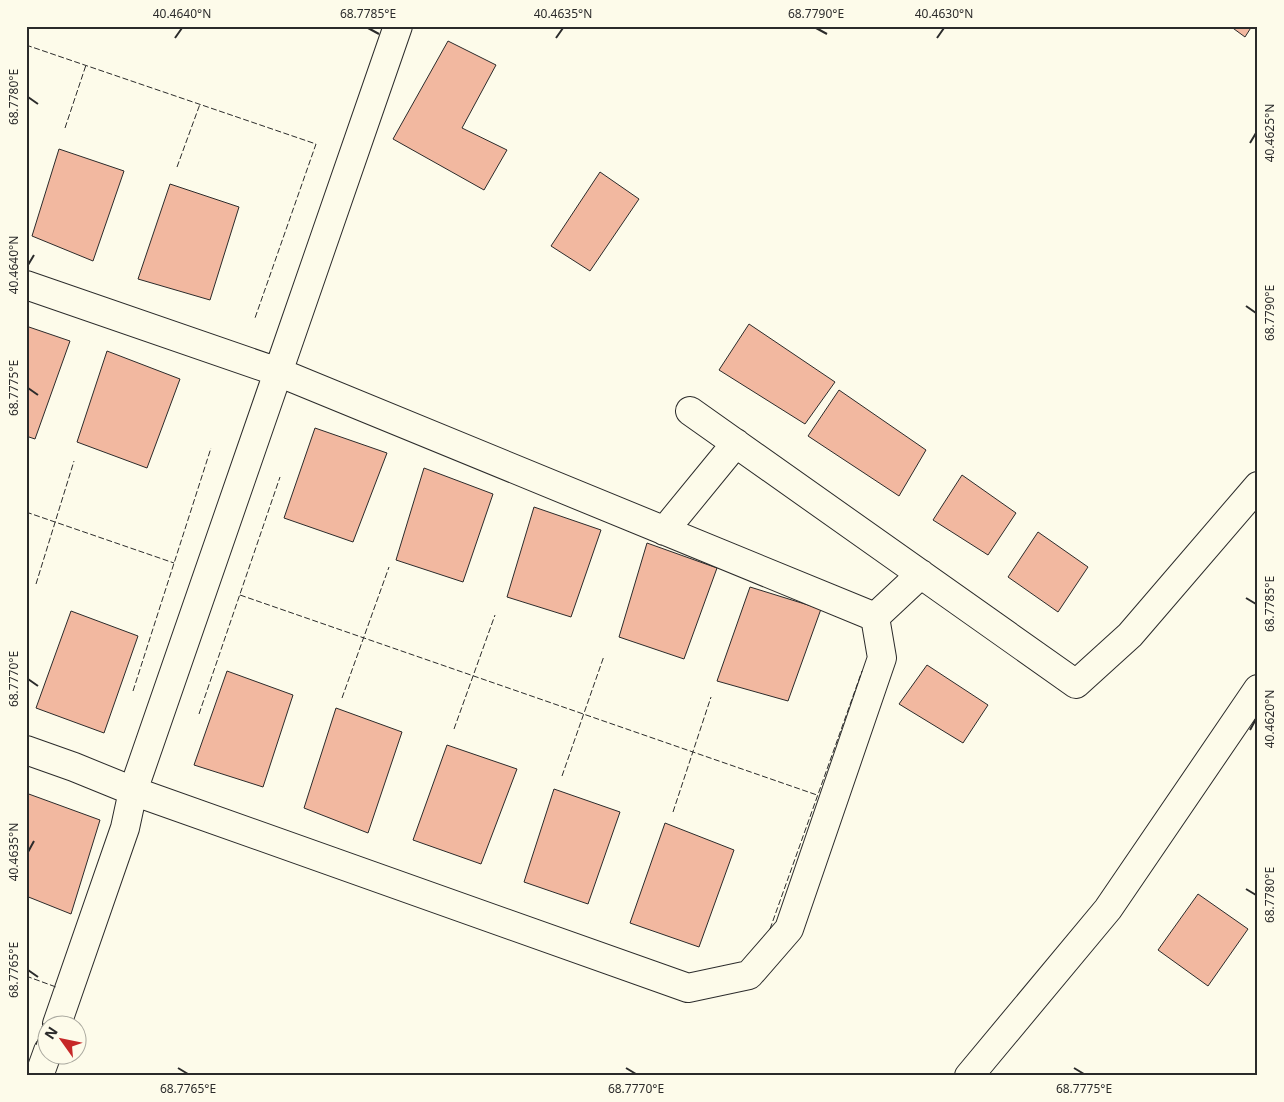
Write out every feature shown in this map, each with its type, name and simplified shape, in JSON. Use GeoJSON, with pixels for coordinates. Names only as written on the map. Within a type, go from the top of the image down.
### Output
{"type":"FeatureCollection","features":[{"type":"Feature","properties":{"kind":"street"},"geometry":{"type":"LineString","coordinates":[[60,1014],[125,828],[133,791],[398,26]]}},
{"type":"Feature","properties":{"kind":"street"},"geometry":{"type":"LineString","coordinates":[[26,285],[278,372],[875,617]]}},
{"type":"Feature","properties":{"kind":"street"},"geometry":{"type":"LineString","coordinates":[[690,411],[1076,684],[1130,635],[1258,486]]}},
{"type":"Feature","properties":{"kind":"street"},"geometry":{"type":"LineString","coordinates":[[664,530],[736,443]]}},
{"type":"Feature","properties":{"kind":"street"},"geometry":{"type":"LineString","coordinates":[[875,617],[921,574]]}},
{"type":"Feature","properties":{"kind":"street"},"geometry":{"type":"LineString","coordinates":[[26,750],[133,791],[688,988],[749,975],[789,929],[882,658],[875,617]]}},
{"type":"Feature","properties":{"kind":"street"},"geometry":{"type":"LineString","coordinates":[[969,1076],[1108,909],[1258,689]]}},
{"type":"Feature","properties":{"kind":"street"},"geometry":{"type":"LineString","coordinates":[[39,1076],[43,1064]]}},
{"type":"Feature","properties":{"kind":"building"},"geometry":{"type":"Polygon","coordinates":[[[1230,26],[1252,26],[1245,37],[1230,26]]]}},
{"type":"Feature","properties":{"kind":"building"},"geometry":{"type":"Polygon","coordinates":[[[448,41],[496,65],[462,128],[507,150],[484,190],[393,139],[448,41]]]}},
{"type":"Feature","properties":{"kind":"building"},"geometry":{"type":"Polygon","coordinates":[[[59,149],[124,171],[93,261],[32,236],[59,149]]]}},
{"type":"Feature","properties":{"kind":"building"},"geometry":{"type":"Polygon","coordinates":[[[600,172],[639,199],[590,271],[551,246],[600,172]]]}},
{"type":"Feature","properties":{"kind":"building"},"geometry":{"type":"Polygon","coordinates":[[[170,184],[239,207],[210,300],[138,279],[170,184]]]}},
{"type":"Feature","properties":{"kind":"building"},"geometry":{"type":"Polygon","coordinates":[[[749,324],[835,382],[805,424],[719,370],[749,324]]]}},
{"type":"Feature","properties":{"kind":"building"},"geometry":{"type":"Polygon","coordinates":[[[26,326],[70,341],[35,439],[26,436],[26,326]]]}},
{"type":"Feature","properties":{"kind":"building"},"geometry":{"type":"Polygon","coordinates":[[[107,351],[180,379],[147,468],[77,442],[107,351]]]}},
{"type":"Feature","properties":{"kind":"building"},"geometry":{"type":"Polygon","coordinates":[[[839,390],[926,450],[899,496],[808,436],[839,390]]]}},
{"type":"Feature","properties":{"kind":"building"},"geometry":{"type":"Polygon","coordinates":[[[315,428],[387,453],[353,542],[284,518],[315,428]]]}},
{"type":"Feature","properties":{"kind":"building"},"geometry":{"type":"Polygon","coordinates":[[[424,468],[493,494],[463,582],[396,560],[424,468]]]}},
{"type":"Feature","properties":{"kind":"building"},"geometry":{"type":"Polygon","coordinates":[[[962,475],[1016,513],[988,555],[933,520],[962,475]]]}},
{"type":"Feature","properties":{"kind":"building"},"geometry":{"type":"Polygon","coordinates":[[[534,507],[601,530],[571,617],[507,597],[534,507]]]}},
{"type":"Feature","properties":{"kind":"building"},"geometry":{"type":"Polygon","coordinates":[[[1038,532],[1088,567],[1058,612],[1008,577],[1038,532]]]}},
{"type":"Feature","properties":{"kind":"building"},"geometry":{"type":"Polygon","coordinates":[[[647,543],[717,568],[684,659],[619,637],[647,543]]]}},
{"type":"Feature","properties":{"kind":"building"},"geometry":{"type":"Polygon","coordinates":[[[750,587],[821,609],[788,701],[717,681],[750,587]]]}},
{"type":"Feature","properties":{"kind":"building"},"geometry":{"type":"Polygon","coordinates":[[[71,611],[138,636],[104,733],[36,708],[71,611]]]}},
{"type":"Feature","properties":{"kind":"building"},"geometry":{"type":"Polygon","coordinates":[[[927,665],[988,705],[963,743],[899,704],[927,665]]]}},
{"type":"Feature","properties":{"kind":"building"},"geometry":{"type":"Polygon","coordinates":[[[227,671],[293,695],[263,787],[194,765],[227,671]]]}},
{"type":"Feature","properties":{"kind":"building"},"geometry":{"type":"Polygon","coordinates":[[[336,708],[402,732],[368,833],[304,808],[336,708]]]}},
{"type":"Feature","properties":{"kind":"building"},"geometry":{"type":"Polygon","coordinates":[[[447,745],[517,769],[481,864],[413,840],[447,745]]]}},
{"type":"Feature","properties":{"kind":"building"},"geometry":{"type":"Polygon","coordinates":[[[554,789],[620,812],[588,904],[524,882],[554,789]]]}},
{"type":"Feature","properties":{"kind":"building"},"geometry":{"type":"Polygon","coordinates":[[[26,793],[100,820],[71,914],[26,896],[26,793]]]}},
{"type":"Feature","properties":{"kind":"building"},"geometry":{"type":"Polygon","coordinates":[[[665,823],[734,850],[699,947],[630,923],[665,823]]]}},
{"type":"Feature","properties":{"kind":"building"},"geometry":{"type":"Polygon","coordinates":[[[1198,894],[1248,929],[1208,986],[1158,950],[1198,894]]]}},
{"type":"Feature","properties":{"kind":"fence"},"geometry":{"type":"LineString","coordinates":[[26,45],[316,144],[255,318]]}},
{"type":"Feature","properties":{"kind":"fence"},"geometry":{"type":"LineString","coordinates":[[65,128],[86,65]]}},
{"type":"Feature","properties":{"kind":"fence"},"geometry":{"type":"LineString","coordinates":[[177,167],[200,104]]}},
{"type":"Feature","properties":{"kind":"fence"},"geometry":{"type":"LineString","coordinates":[[133,691],[211,448]]}},
{"type":"Feature","properties":{"kind":"fence"},"geometry":{"type":"LineString","coordinates":[[36,584],[74,461]]}},
{"type":"Feature","properties":{"kind":"fence"},"geometry":{"type":"LineString","coordinates":[[199,714],[280,477]]}},
{"type":"Feature","properties":{"kind":"fence"},"geometry":{"type":"LineString","coordinates":[[26,512],[174,563]]}},
{"type":"Feature","properties":{"kind":"fence"},"geometry":{"type":"LineString","coordinates":[[342,698],[389,567]]}},
{"type":"Feature","properties":{"kind":"fence"},"geometry":{"type":"LineString","coordinates":[[240,595],[817,795]]}},
{"type":"Feature","properties":{"kind":"fence"},"geometry":{"type":"LineString","coordinates":[[454,729],[495,615]]}},
{"type":"Feature","properties":{"kind":"fence"},"geometry":{"type":"LineString","coordinates":[[562,776],[604,656]]}},
{"type":"Feature","properties":{"kind":"fence"},"geometry":{"type":"LineString","coordinates":[[770,929],[862,671]]}},
{"type":"Feature","properties":{"kind":"fence"},"geometry":{"type":"LineString","coordinates":[[673,812],[711,697]]}},
{"type":"Feature","properties":{"kind":"fence"},"geometry":{"type":"LineString","coordinates":[[26,976],[56,987]]}},
{"type":"Feature","properties":{"kind":"fence"},"geometry":{"type":"LineString","coordinates":[[36,1045],[38,1039]]}}]}
